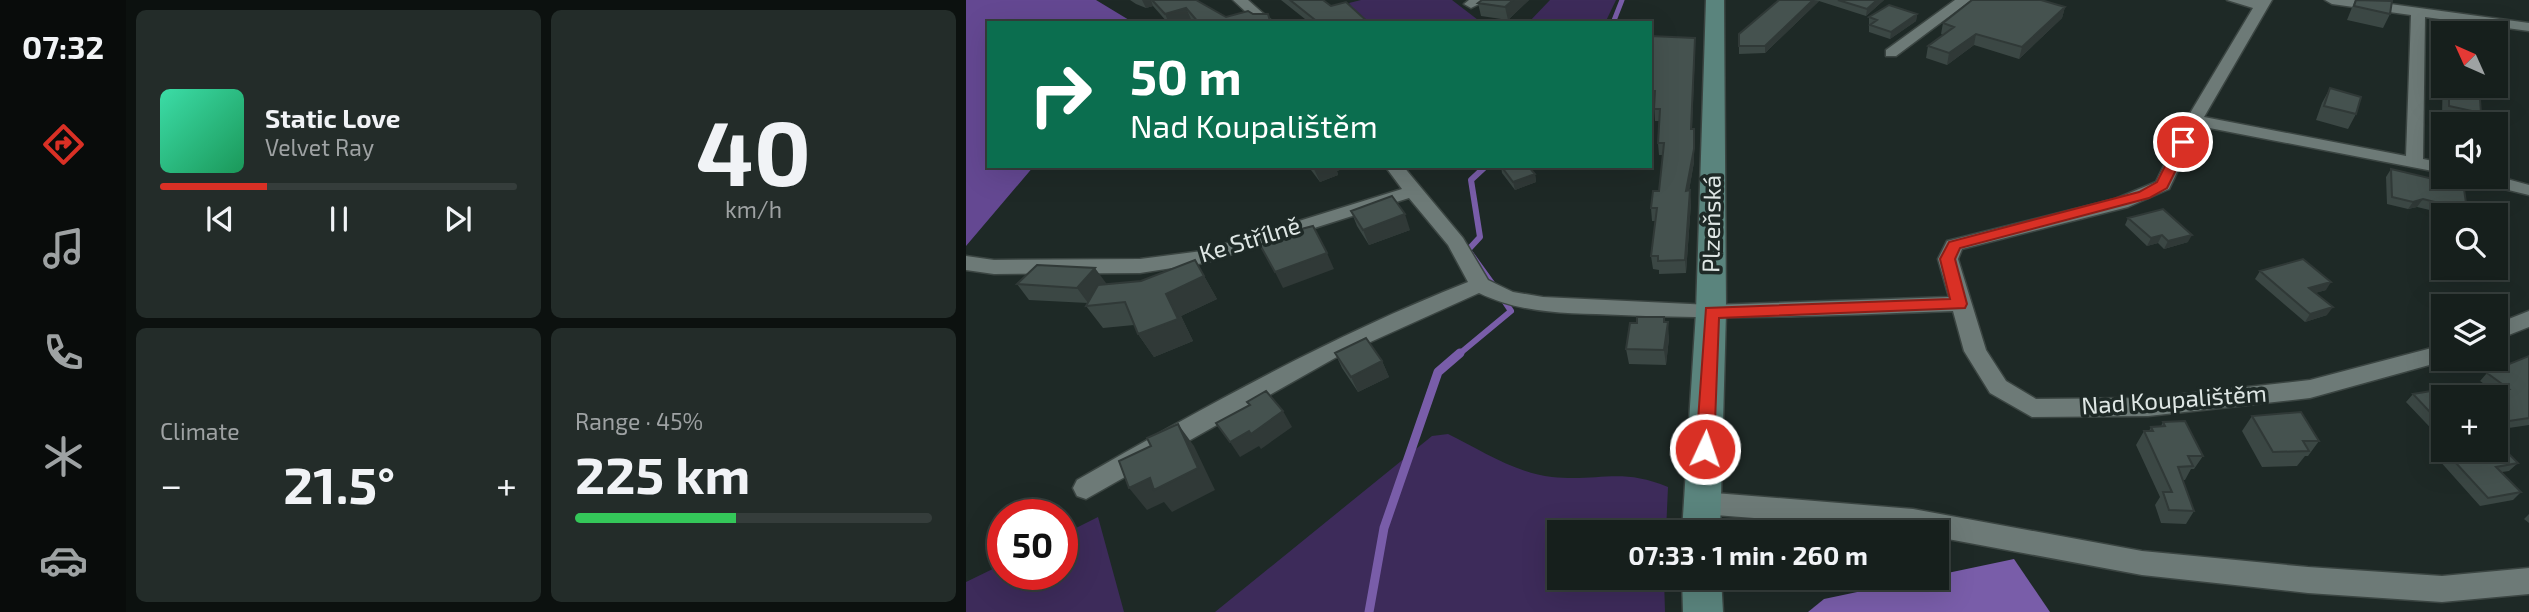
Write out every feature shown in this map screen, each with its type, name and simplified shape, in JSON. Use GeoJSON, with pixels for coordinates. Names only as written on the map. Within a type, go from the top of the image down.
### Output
{"type":"FeatureCollection","features":[{"type":"Feature","properties":{"kind":"main road","name":"Plzeňská"},"geometry":{"type":"LineString","coordinates":[[1702,517],[1711,312],[1715,0]]}},
{"type":"Feature","properties":{"kind":"main road"},"geometry":{"type":"LineString","coordinates":[[1702,590],[1703,612]]}},
{"type":"Feature","properties":{"kind":"street"},"geometry":{"type":"LineString","coordinates":[[1240,0],[1265,21]]}},
{"type":"Feature","properties":{"kind":"street"},"geometry":{"type":"LineString","coordinates":[[1891,53],[1964,0]]}},
{"type":"Feature","properties":{"kind":"street","name":"Nad Koupalištěm"},"geometry":{"type":"LineString","coordinates":[[2234,0],[2262,3],[2194,120],[2159,187],[2121,203],[1954,245],[1948,259],[1959,304],[1975,351],[1998,387],[2032,408],[2148,407],[2310,389],[2431,356]]}},
{"type":"Feature","properties":{"kind":"street"},"geometry":{"type":"LineString","coordinates":[[2332,0],[2529,27]]}},
{"type":"Feature","properties":{"kind":"street"},"geometry":{"type":"LineString","coordinates":[[2414,161],[2418,12]]}},
{"type":"Feature","properties":{"kind":"street"},"geometry":{"type":"LineString","coordinates":[[2194,120],[2431,165]]}},
{"type":"Feature","properties":{"kind":"street"},"geometry":{"type":"LineString","coordinates":[[1396,168],[1456,242],[1480,285],[1509,299],[1543,304],[1711,312],[1959,304]]}},
{"type":"Feature","properties":{"kind":"street"},"geometry":{"type":"LineString","coordinates":[[2508,185],[2529,190]]}},
{"type":"Feature","properties":{"kind":"street","name":"Ke Střílně"},"geometry":{"type":"LineString","coordinates":[[966,263],[994,267],[1140,266],[1204,257],[1413,191]]}},
{"type":"Feature","properties":{"kind":"street"},"geometry":{"type":"LineString","coordinates":[[1086,488],[1266,383],[1352,338],[1480,285]]}},
{"type":"Feature","properties":{"kind":"street"},"geometry":{"type":"LineString","coordinates":[[2508,327],[2529,319]]}},
{"type":"Feature","properties":{"kind":"street"},"geometry":{"type":"LineString","coordinates":[[1702,517],[1913,521],[2142,563],[2308,580],[2442,589],[2529,581]]}},
{"type":"Feature","properties":{"kind":"shaded area"},"geometry":{"type":"Polygon","coordinates":[[[966,0],[1096,0],[1131,21],[987,21],[987,168],[1032,168],[966,246],[966,0]]]}},
{"type":"Feature","properties":{"kind":"shaded area"},"geometry":{"type":"Polygon","coordinates":[[[1361,0],[1452,0],[1479,21],[1362,21],[1349,3],[1361,0]]]}},
{"type":"Feature","properties":{"kind":"shaded area"},"geometry":{"type":"Polygon","coordinates":[[[1550,0],[1616,0],[1606,21],[1530,21],[1550,0]]]}},
{"type":"Feature","properties":{"kind":"shaded area"},"geometry":{"type":"Polygon","coordinates":[[[1448,434],[1498,460],[1538,475],[1569,478],[1623,476],[1668,487],[1667,520],[1547,520],[1547,590],[1664,590],[1665,612],[1215,612],[1432,436],[1448,434]]]}},
{"type":"Feature","properties":{"kind":"shaded area"},"geometry":{"type":"Polygon","coordinates":[[[1098,517],[1124,612],[966,612],[966,582],[987,572],[987,590],[1078,590],[1078,527],[1098,517]]]}},
{"type":"Feature","properties":{"kind":"shaded area"},"geometry":{"type":"Polygon","coordinates":[[[2014,559],[2050,612],[1808,612],[1824,599],[1867,590],[1949,590],[1949,573],[2014,559]]]}},
{"type":"Feature","properties":{"kind":"building"},"geometry":{"type":"Polygon","coordinates":[[[1152,0],[1196,0],[1226,17],[1248,11],[1253,14],[1268,14],[1270,21],[1197,21],[1186,8],[1165,14],[1152,0]]]}},
{"type":"Feature","properties":{"kind":"building"},"geometry":{"type":"Polygon","coordinates":[[[1290,0],[1323,0],[1331,6],[1346,2],[1367,21],[1316,21],[1290,0]]]}},
{"type":"Feature","properties":{"kind":"building"},"geometry":{"type":"Polygon","coordinates":[[[1482,0],[1513,0],[1505,7],[1478,3],[1482,0]]]}},
{"type":"Feature","properties":{"kind":"building"},"geometry":{"type":"Polygon","coordinates":[[[1779,0],[1813,0],[1765,46],[1739,46],[1739,34],[1779,0]]]}},
{"type":"Feature","properties":{"kind":"building"},"geometry":{"type":"Polygon","coordinates":[[[1838,0],[1877,0],[1867,9],[1838,0]]]}},
{"type":"Feature","properties":{"kind":"building"},"geometry":{"type":"Polygon","coordinates":[[[1972,0],[2041,0],[2065,7],[2022,47],[1976,34],[1949,53],[1928,46],[1954,27],[1943,23],[1972,0]]]}},
{"type":"Feature","properties":{"kind":"building"},"geometry":{"type":"Polygon","coordinates":[[[2356,0],[2392,1],[2390,14],[2354,6],[2356,0]]]}},
{"type":"Feature","properties":{"kind":"building"},"geometry":{"type":"Polygon","coordinates":[[[1889,5],[1917,14],[1891,32],[1870,25],[1877,20],[1869,17],[1889,5]]]}},
{"type":"Feature","properties":{"kind":"building"},"geometry":{"type":"Polygon","coordinates":[[[1652,36],[1695,38],[1691,129],[1694,129],[1694,149],[1686,191],[1690,190],[1685,260],[1658,261],[1658,256],[1651,256],[1657,208],[1651,208],[1653,191],[1659,191],[1664,143],[1658,143],[1660,109],[1654,109],[1655,91],[1652,91],[1652,36]]]}},
{"type":"Feature","properties":{"kind":"building"},"geometry":{"type":"Polygon","coordinates":[[[2330,88],[2361,97],[2356,114],[2324,106],[2330,88]]]}},
{"type":"Feature","properties":{"kind":"building"},"geometry":{"type":"Polygon","coordinates":[[[2449,98],[2480,98],[2481,112],[2476,112],[2449,106],[2449,98]]]}},
{"type":"Feature","properties":{"kind":"building"},"geometry":{"type":"Polygon","coordinates":[[[1502,168],[1530,168],[1535,174],[1513,182],[1502,168]]]}},
{"type":"Feature","properties":{"kind":"building"},"geometry":{"type":"Polygon","coordinates":[[[2391,169],[2431,179],[2431,189],[2464,189],[2466,203],[2439,203],[2423,199],[2413,202],[2392,197],[2391,169]]]}},
{"type":"Feature","properties":{"kind":"building"},"geometry":{"type":"Polygon","coordinates":[[[1392,196],[1405,214],[1363,230],[1351,211],[1392,196]]]}},
{"type":"Feature","properties":{"kind":"building"},"geometry":{"type":"Polygon","coordinates":[[[2163,209],[2192,235],[2168,241],[2162,235],[2151,238],[2128,218],[2163,209]]]}},
{"type":"Feature","properties":{"kind":"building"},"geometry":{"type":"Polygon","coordinates":[[[1313,226],[1327,253],[1275,272],[1260,245],[1286,233],[1313,226]]]}},
{"type":"Feature","properties":{"kind":"building"},"geometry":{"type":"Polygon","coordinates":[[[2303,259],[2331,282],[2309,288],[2333,307],[2310,314],[2260,271],[2303,259]]]}},
{"type":"Feature","properties":{"kind":"building"},"geometry":{"type":"Polygon","coordinates":[[[1195,260],[1204,276],[1166,294],[1178,319],[1138,334],[1125,302],[1086,306],[1098,285],[1141,281],[1195,260]]]}},
{"type":"Feature","properties":{"kind":"building"},"geometry":{"type":"Polygon","coordinates":[[[1037,265],[1095,268],[1077,288],[1017,284],[1037,265]]]}},
{"type":"Feature","properties":{"kind":"building"},"geometry":{"type":"Polygon","coordinates":[[[1637,317],[1664,317],[1664,322],[1668,322],[1664,350],[1626,349],[1630,323],[1637,323],[1637,317]]]}},
{"type":"Feature","properties":{"kind":"building"},"geometry":{"type":"Polygon","coordinates":[[[1366,338],[1382,361],[1351,377],[1335,353],[1366,338]]]}},
{"type":"Feature","properties":{"kind":"building"},"geometry":{"type":"Polygon","coordinates":[[[2529,356],[2529,418],[2508,421],[2508,385],[2504,385],[2487,373],[2508,371],[2508,364],[2529,356]]]}},
{"type":"Feature","properties":{"kind":"building"},"geometry":{"type":"Polygon","coordinates":[[[1266,391],[1283,411],[1251,434],[1249,431],[1230,442],[1216,423],[1250,405],[1247,402],[1266,391]]]}},
{"type":"Feature","properties":{"kind":"building"},"geometry":{"type":"Polygon","coordinates":[[[2431,391],[2431,413],[2413,394],[2431,391]]]}},
{"type":"Feature","properties":{"kind":"building"},"geometry":{"type":"Polygon","coordinates":[[[2301,412],[2319,441],[2303,441],[2309,451],[2273,452],[2252,416],[2301,412]]]}},
{"type":"Feature","properties":{"kind":"building"},"geometry":{"type":"Polygon","coordinates":[[[2185,421],[2203,456],[2188,456],[2193,466],[2178,467],[2194,511],[2169,510],[2163,492],[2172,492],[2144,431],[2153,431],[2151,427],[2165,426],[2163,422],[2185,421]]]}},
{"type":"Feature","properties":{"kind":"building"},"geometry":{"type":"Polygon","coordinates":[[[1178,424],[1198,468],[1154,490],[1150,478],[1129,488],[1119,461],[1151,446],[1147,438],[1178,424]]]}},
{"type":"Feature","properties":{"kind":"building"},"geometry":{"type":"Polygon","coordinates":[[[2508,453],[2518,463],[2496,467],[2521,492],[2488,498],[2455,462],[2508,462],[2508,453]]]}},
{"type":"Feature","properties":{"kind":"waterway"},"geometry":{"type":"LineString","coordinates":[[1614,21],[1622,0]]}},
{"type":"Feature","properties":{"kind":"waterway"},"geometry":{"type":"LineString","coordinates":[[1484,168],[1471,180],[1480,237],[1468,250],[1494,286]]}},
{"type":"Feature","properties":{"kind":"waterway"},"geometry":{"type":"LineString","coordinates":[[1458,355],[1511,311],[1501,296]]}},
{"type":"Feature","properties":{"kind":"waterway"},"geometry":{"type":"LineString","coordinates":[[1369,612],[1384,528],[1438,372],[1460,353]]}},
{"type":"Feature","properties":{"kind":"route"},"geometry":{"type":"LineString","coordinates":[[1705,449],[1711,312],[1959,304],[1948,259],[1954,245],[2144,195],[2162,185],[2183,142]]}}]}
